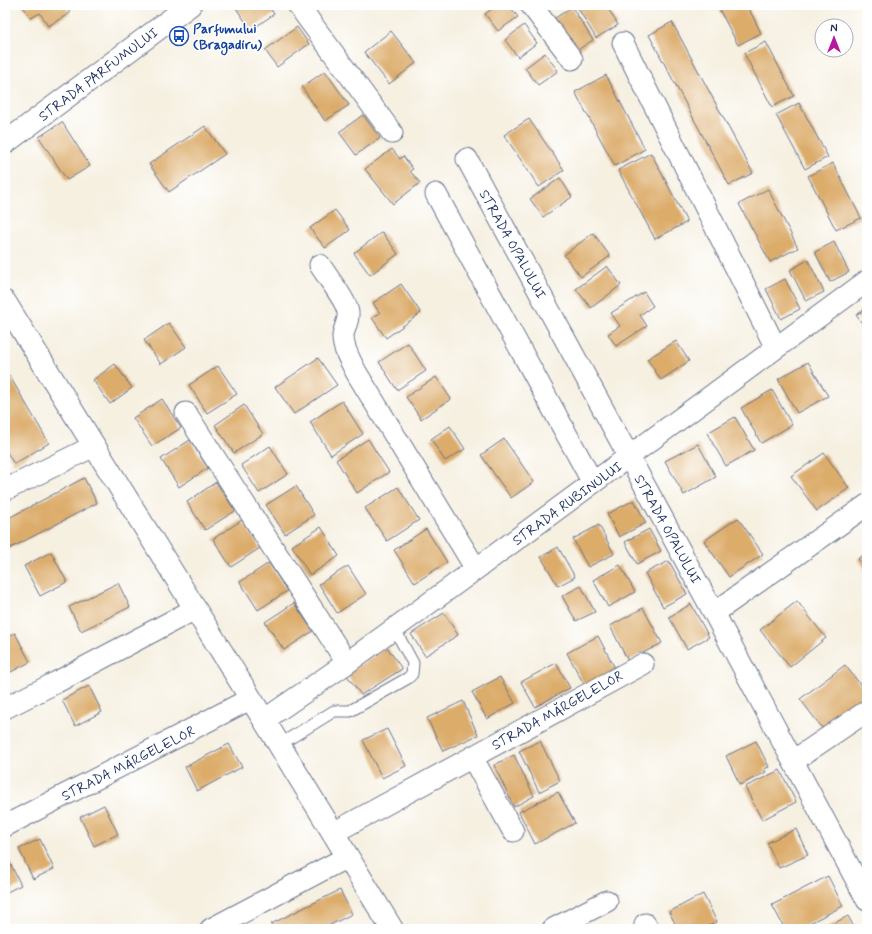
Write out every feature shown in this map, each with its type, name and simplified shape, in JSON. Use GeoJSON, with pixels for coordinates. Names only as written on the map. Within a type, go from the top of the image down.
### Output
{"type":"FeatureCollection","features":[{"type":"Feature","properties":{"kind":"street","name":"STRADA PARFUMULUI"},"geometry":{"type":"LineString","coordinates":[[5,143],[190,5]]}},
{"type":"Feature","properties":{"kind":"street"},"geometry":{"type":"LineString","coordinates":[[298,5],[392,133]]}},
{"type":"Feature","properties":{"kind":"street"},"geometry":{"type":"LineString","coordinates":[[531,5],[572,59]]}},
{"type":"Feature","properties":{"kind":"street"},"geometry":{"type":"LineString","coordinates":[[623,44],[776,348]]}},
{"type":"Feature","properties":{"kind":"street","name":"STRADA OPALULUI"},"geometry":{"type":"LineString","coordinates":[[467,159],[714,613],[867,900]]}},
{"type":"Feature","properties":{"kind":"street"},"geometry":{"type":"LineString","coordinates":[[436,194],[593,483]]}},
{"type":"Feature","properties":{"kind":"street"},"geometry":{"type":"LineString","coordinates":[[320,266],[346,306],[348,314],[343,337],[345,351],[476,569]]}},
{"type":"Feature","properties":{"kind":"street","name":"STRADA RUBINULUI"},"geometry":{"type":"LineString","coordinates":[[264,720],[347,663],[476,569],[867,280]]}},
{"type":"Feature","properties":{"kind":"street"},"geometry":{"type":"LineString","coordinates":[[5,302],[392,929]]}},
{"type":"Feature","properties":{"kind":"street"},"geometry":{"type":"LineString","coordinates":[[186,413],[347,663]]}},
{"type":"Feature","properties":{"kind":"street"},"geometry":{"type":"LineString","coordinates":[[7,486],[94,446]]}},
{"type":"Feature","properties":{"kind":"street"},"geometry":{"type":"LineString","coordinates":[[714,613],[867,505]]}},
{"type":"Feature","properties":{"kind":"street"},"geometry":{"type":"LineString","coordinates":[[5,708],[195,609]]}},
{"type":"Feature","properties":{"kind":"street","name":"STRADA MĂRGELELOR"},"geometry":{"type":"LineString","coordinates":[[333,833],[643,664]]}},
{"type":"Feature","properties":{"kind":"street","name":"STRADA MĂRGELELOR"},"geometry":{"type":"LineString","coordinates":[[5,826],[250,699]]}},
{"type":"Feature","properties":{"kind":"street"},"geometry":{"type":"LineString","coordinates":[[793,762],[867,712]]}},
{"type":"Feature","properties":{"kind":"street"},"geometry":{"type":"LineString","coordinates":[[472,757],[514,831]]}},
{"type":"Feature","properties":{"kind":"street"},"geometry":{"type":"LineString","coordinates":[[211,929],[347,857]]}},
{"type":"Feature","properties":{"kind":"street"},"geometry":{"type":"LineString","coordinates":[[553,929],[607,901]]}},
{"type":"Feature","properties":{"kind":"lane"},"geometry":{"type":"LineString","coordinates":[[279,745],[334,711],[350,711],[408,678],[412,674],[413,663],[394,628]]}},
{"type":"Feature","properties":{"kind":"building"},"geometry":{"type":"Polygon","coordinates":[[[22,5],[65,5],[70,13],[48,26],[40,13],[31,18],[22,5]]]}},
{"type":"Feature","properties":{"kind":"building"},"geometry":{"type":"Polygon","coordinates":[[[240,5],[268,5],[274,14],[251,30],[236,8],[240,5]]]}},
{"type":"Feature","properties":{"kind":"building"},"geometry":{"type":"Polygon","coordinates":[[[497,5],[509,5],[518,17],[498,31],[485,14],[497,5]]]}},
{"type":"Feature","properties":{"kind":"building"},"geometry":{"type":"Polygon","coordinates":[[[576,5],[606,5],[618,25],[596,38],[576,5]]]}},
{"type":"Feature","properties":{"kind":"building"},"geometry":{"type":"Polygon","coordinates":[[[717,5],[747,5],[761,33],[738,45],[717,5]]]}},
{"type":"Feature","properties":{"kind":"building"},"geometry":{"type":"Polygon","coordinates":[[[572,7],[593,40],[573,53],[552,20],[572,7]]]}},
{"type":"Feature","properties":{"kind":"building"},"geometry":{"type":"Polygon","coordinates":[[[672,22],[753,173],[729,185],[649,35],[672,22]]]}},
{"type":"Feature","properties":{"kind":"building"},"geometry":{"type":"Polygon","coordinates":[[[524,25],[537,43],[518,57],[505,40],[524,25]]]}},
{"type":"Feature","properties":{"kind":"building"},"geometry":{"type":"Polygon","coordinates":[[[297,27],[309,44],[277,67],[265,50],[297,27]]]}},
{"type":"Feature","properties":{"kind":"building"},"geometry":{"type":"Polygon","coordinates":[[[391,31],[416,63],[389,84],[364,52],[391,31]]]}},
{"type":"Feature","properties":{"kind":"building"},"geometry":{"type":"Polygon","coordinates":[[[766,42],[794,96],[772,107],[744,53],[766,42]]]}},
{"type":"Feature","properties":{"kind":"building"},"geometry":{"type":"Polygon","coordinates":[[[545,53],[558,71],[538,85],[525,68],[545,53]]]}},
{"type":"Feature","properties":{"kind":"building"},"geometry":{"type":"Polygon","coordinates":[[[325,71],[349,105],[325,121],[302,87],[325,71]]]}},
{"type":"Feature","properties":{"kind":"building"},"geometry":{"type":"Polygon","coordinates":[[[606,75],[645,149],[615,166],[575,92],[606,75]]]}},
{"type":"Feature","properties":{"kind":"building"},"geometry":{"type":"Polygon","coordinates":[[[799,103],[828,157],[805,169],[776,115],[799,103]]]}},
{"type":"Feature","properties":{"kind":"building"},"geometry":{"type":"Polygon","coordinates":[[[363,115],[380,138],[356,155],[339,132],[363,115]]]}},
{"type":"Feature","properties":{"kind":"building"},"geometry":{"type":"Polygon","coordinates":[[[529,119],[564,170],[539,187],[504,135],[529,119]]]}},
{"type":"Feature","properties":{"kind":"building"},"geometry":{"type":"Polygon","coordinates":[[[62,122],[90,166],[67,180],[39,137],[62,122]]]}},
{"type":"Feature","properties":{"kind":"building"},"geometry":{"type":"Polygon","coordinates":[[[205,126],[225,154],[169,192],[149,164],[205,126]]]}},
{"type":"Feature","properties":{"kind":"building"},"geometry":{"type":"Polygon","coordinates":[[[392,149],[400,159],[403,156],[413,169],[410,171],[420,183],[393,204],[365,169],[392,149]]]}},
{"type":"Feature","properties":{"kind":"building"},"geometry":{"type":"Polygon","coordinates":[[[651,153],[687,222],[655,239],[618,170],[651,153]]]}},
{"type":"Feature","properties":{"kind":"building"},"geometry":{"type":"Polygon","coordinates":[[[833,163],[861,218],[836,230],[808,176],[833,163]]]}},
{"type":"Feature","properties":{"kind":"building"},"geometry":{"type":"Polygon","coordinates":[[[560,178],[572,197],[543,217],[530,199],[560,178]]]}},
{"type":"Feature","properties":{"kind":"building"},"geometry":{"type":"Polygon","coordinates":[[[768,189],[798,248],[770,262],[739,204],[768,189]]]}},
{"type":"Feature","properties":{"kind":"building"},"geometry":{"type":"Polygon","coordinates":[[[335,210],[350,230],[325,248],[310,228],[335,210]]]}},
{"type":"Feature","properties":{"kind":"building"},"geometry":{"type":"Polygon","coordinates":[[[382,232],[398,254],[370,275],[354,253],[382,232]]]}},
{"type":"Feature","properties":{"kind":"building"},"geometry":{"type":"Polygon","coordinates":[[[593,233],[610,256],[581,277],[564,255],[593,233]]]}},
{"type":"Feature","properties":{"kind":"building"},"geometry":{"type":"Polygon","coordinates":[[[834,242],[849,272],[830,282],[815,252],[834,242]]]}},
{"type":"Feature","properties":{"kind":"building"},"geometry":{"type":"Polygon","coordinates":[[[808,260],[824,292],[806,301],[790,270],[808,260]]]}},
{"type":"Feature","properties":{"kind":"building"},"geometry":{"type":"Polygon","coordinates":[[[607,266],[621,285],[591,308],[576,289],[607,266]]]}},
{"type":"Feature","properties":{"kind":"building"},"geometry":{"type":"Polygon","coordinates":[[[785,279],[800,309],[781,319],[766,289],[785,279]]]}},
{"type":"Feature","properties":{"kind":"building"},"geometry":{"type":"Polygon","coordinates":[[[401,284],[421,313],[386,338],[372,318],[380,313],[373,303],[401,284]]]}},
{"type":"Feature","properties":{"kind":"building"},"geometry":{"type":"Polygon","coordinates":[[[644,292],[653,306],[640,315],[647,326],[616,346],[608,334],[620,326],[611,313],[644,292]]]}},
{"type":"Feature","properties":{"kind":"building"},"geometry":{"type":"Polygon","coordinates":[[[867,308],[867,330],[856,315],[867,308]]]}},
{"type":"Feature","properties":{"kind":"building"},"geometry":{"type":"Polygon","coordinates":[[[169,323],[186,347],[161,364],[144,340],[169,323]]]}},
{"type":"Feature","properties":{"kind":"building"},"geometry":{"type":"Polygon","coordinates":[[[676,341],[689,361],[661,380],[647,359],[676,341]]]}},
{"type":"Feature","properties":{"kind":"building"},"geometry":{"type":"Polygon","coordinates":[[[408,343],[426,371],[397,390],[379,362],[408,343]]]}},
{"type":"Feature","properties":{"kind":"building"},"geometry":{"type":"Polygon","coordinates":[[[318,358],[337,385],[294,414],[275,387],[318,358]]]}},
{"type":"Feature","properties":{"kind":"building"},"geometry":{"type":"Polygon","coordinates":[[[808,362],[828,396],[797,413],[778,379],[808,362]]]}},
{"type":"Feature","properties":{"kind":"building"},"geometry":{"type":"Polygon","coordinates":[[[115,364],[132,388],[110,404],[93,380],[115,364]]]}},
{"type":"Feature","properties":{"kind":"building"},"geometry":{"type":"Polygon","coordinates":[[[218,366],[237,394],[207,413],[189,385],[218,366]]]}},
{"type":"Feature","properties":{"kind":"building"},"geometry":{"type":"Polygon","coordinates":[[[9,375],[49,443],[14,464],[5,449],[5,377],[9,375]]]}},
{"type":"Feature","properties":{"kind":"building"},"geometry":{"type":"Polygon","coordinates":[[[436,377],[451,399],[421,419],[406,397],[436,377]]]}},
{"type":"Feature","properties":{"kind":"building"},"geometry":{"type":"Polygon","coordinates":[[[772,390],[792,425],[761,443],[741,408],[772,390]]]}},
{"type":"Feature","properties":{"kind":"building"},"geometry":{"type":"Polygon","coordinates":[[[162,399],[181,428],[152,446],[133,418],[162,399]]]}},
{"type":"Feature","properties":{"kind":"building"},"geometry":{"type":"Polygon","coordinates":[[[342,401],[363,434],[331,455],[310,422],[342,401]]]}},
{"type":"Feature","properties":{"kind":"building"},"geometry":{"type":"Polygon","coordinates":[[[244,405],[263,434],[234,453],[215,425],[244,405]]]}},
{"type":"Feature","properties":{"kind":"building"},"geometry":{"type":"Polygon","coordinates":[[[735,417],[754,450],[726,466],[707,433],[735,417]]]}},
{"type":"Feature","properties":{"kind":"building"},"geometry":{"type":"Polygon","coordinates":[[[450,426],[465,449],[445,461],[431,439],[450,426]]]}},
{"type":"Feature","properties":{"kind":"building"},"geometry":{"type":"Polygon","coordinates":[[[368,439],[389,472],[357,493],[336,460],[368,439]]]}},
{"type":"Feature","properties":{"kind":"building"},"geometry":{"type":"Polygon","coordinates":[[[504,439],[534,482],[511,498],[481,455],[504,439]]]}},
{"type":"Feature","properties":{"kind":"building"},"geometry":{"type":"Polygon","coordinates":[[[190,440],[208,468],[179,487],[161,459],[190,440]]]}},
{"type":"Feature","properties":{"kind":"building"},"geometry":{"type":"Polygon","coordinates":[[[698,444],[716,477],[684,495],[665,461],[698,444]]]}},
{"type":"Feature","properties":{"kind":"building"},"geometry":{"type":"Polygon","coordinates":[[[270,446],[288,474],[259,493],[241,465],[270,446]]]}},
{"type":"Feature","properties":{"kind":"building"},"geometry":{"type":"Polygon","coordinates":[[[824,453],[849,488],[817,511],[791,476],[824,453]]]}},
{"type":"Feature","properties":{"kind":"building"},"geometry":{"type":"Polygon","coordinates":[[[84,478],[97,503],[5,551],[5,520],[84,478]]]}},
{"type":"Feature","properties":{"kind":"building"},"geometry":{"type":"Polygon","coordinates":[[[216,482],[235,511],[205,530],[187,502],[216,482]]]}},
{"type":"Feature","properties":{"kind":"building"},"geometry":{"type":"Polygon","coordinates":[[[296,486],[314,515],[285,534],[266,505],[296,486]]]}},
{"type":"Feature","properties":{"kind":"building"},"geometry":{"type":"Polygon","coordinates":[[[398,487],[419,520],[387,541],[365,508],[398,487]]]}},
{"type":"Feature","properties":{"kind":"building"},"geometry":{"type":"Polygon","coordinates":[[[634,500],[646,523],[619,537],[607,514],[634,500]]]}},
{"type":"Feature","properties":{"kind":"building"},"geometry":{"type":"Polygon","coordinates":[[[738,518],[763,554],[729,577],[704,541],[738,518]]]}},
{"type":"Feature","properties":{"kind":"building"},"geometry":{"type":"Polygon","coordinates":[[[242,520],[260,548],[231,567],[213,539],[242,520]]]}},
{"type":"Feature","properties":{"kind":"building"},"geometry":{"type":"Polygon","coordinates":[[[599,525],[614,554],[588,567],[573,539],[599,525]]]}},
{"type":"Feature","properties":{"kind":"building"},"geometry":{"type":"Polygon","coordinates":[[[321,527],[339,556],[310,575],[292,546],[321,527]]]}},
{"type":"Feature","properties":{"kind":"building"},"geometry":{"type":"Polygon","coordinates":[[[426,529],[447,562],[415,583],[394,550],[426,529]]]}},
{"type":"Feature","properties":{"kind":"building"},"geometry":{"type":"Polygon","coordinates":[[[649,529],[661,551],[637,564],[625,542],[649,529]]]}},
{"type":"Feature","properties":{"kind":"building"},"geometry":{"type":"Polygon","coordinates":[[[558,547],[575,577],[558,586],[541,557],[558,547]]]}},
{"type":"Feature","properties":{"kind":"building"},"geometry":{"type":"Polygon","coordinates":[[[51,552],[67,582],[40,596],[24,566],[51,552]]]}},
{"type":"Feature","properties":{"kind":"building"},"geometry":{"type":"Polygon","coordinates":[[[867,552],[867,571],[858,559],[867,552]]]}},
{"type":"Feature","properties":{"kind":"building"},"geometry":{"type":"Polygon","coordinates":[[[669,561],[687,594],[663,607],[645,573],[669,561]]]}},
{"type":"Feature","properties":{"kind":"building"},"geometry":{"type":"Polygon","coordinates":[[[269,563],[287,591],[258,610],[240,582],[269,563]]]}},
{"type":"Feature","properties":{"kind":"building"},"geometry":{"type":"Polygon","coordinates":[[[620,565],[635,592],[608,607],[593,580],[620,565]]]}},
{"type":"Feature","properties":{"kind":"building"},"geometry":{"type":"Polygon","coordinates":[[[348,566],[366,594],[337,613],[319,584],[348,566]]]}},
{"type":"Feature","properties":{"kind":"building"},"geometry":{"type":"Polygon","coordinates":[[[118,583],[130,607],[81,631],[69,607],[118,583]]]}},
{"type":"Feature","properties":{"kind":"building"},"geometry":{"type":"Polygon","coordinates":[[[581,586],[595,612],[576,621],[562,596],[581,586]]]}},
{"type":"Feature","properties":{"kind":"building"},"geometry":{"type":"Polygon","coordinates":[[[797,601],[826,638],[790,667],[760,630],[797,601]]]}},
{"type":"Feature","properties":{"kind":"building"},"geometry":{"type":"Polygon","coordinates":[[[294,603],[313,631],[284,650],[265,622],[294,603]]]}},
{"type":"Feature","properties":{"kind":"building"},"geometry":{"type":"Polygon","coordinates":[[[691,604],[709,637],[687,649],[669,617],[691,604]]]}},
{"type":"Feature","properties":{"kind":"building"},"geometry":{"type":"Polygon","coordinates":[[[643,608],[662,643],[628,661],[610,626],[643,608]]]}},
{"type":"Feature","properties":{"kind":"building"},"geometry":{"type":"Polygon","coordinates":[[[444,613],[458,635],[425,656],[411,634],[444,613]]]}},
{"type":"Feature","properties":{"kind":"building"},"geometry":{"type":"Polygon","coordinates":[[[15,633],[30,662],[5,675],[5,638],[15,633]]]}},
{"type":"Feature","properties":{"kind":"building"},"geometry":{"type":"Polygon","coordinates":[[[598,636],[616,670],[585,686],[567,653],[598,636]]]}},
{"type":"Feature","properties":{"kind":"building"},"geometry":{"type":"Polygon","coordinates":[[[387,647],[402,669],[361,695],[346,674],[387,647]]]}},
{"type":"Feature","properties":{"kind":"building"},"geometry":{"type":"Polygon","coordinates":[[[556,663],[570,688],[535,707],[521,682],[556,663]]]}},
{"type":"Feature","properties":{"kind":"building"},"geometry":{"type":"Polygon","coordinates":[[[845,665],[867,693],[867,701],[826,733],[800,699],[845,665]]]}},
{"type":"Feature","properties":{"kind":"building"},"geometry":{"type":"Polygon","coordinates":[[[500,677],[515,703],[487,719],[472,692],[500,677]]]}},
{"type":"Feature","properties":{"kind":"building"},"geometry":{"type":"Polygon","coordinates":[[[89,686],[102,712],[75,726],[62,700],[89,686]]]}},
{"type":"Feature","properties":{"kind":"building"},"geometry":{"type":"Polygon","coordinates":[[[463,701],[478,735],[443,751],[427,718],[463,701]]]}},
{"type":"Feature","properties":{"kind":"building"},"geometry":{"type":"Polygon","coordinates":[[[387,729],[406,766],[382,778],[363,740],[387,729]]]}},
{"type":"Feature","properties":{"kind":"building"},"geometry":{"type":"Polygon","coordinates":[[[540,741],[560,781],[539,792],[519,751],[540,741]]]}},
{"type":"Feature","properties":{"kind":"building"},"geometry":{"type":"Polygon","coordinates":[[[756,741],[769,767],[764,769],[766,772],[740,785],[726,756],[756,741]]]}},
{"type":"Feature","properties":{"kind":"building"},"geometry":{"type":"Polygon","coordinates":[[[229,744],[242,767],[197,791],[185,767],[229,744]]]}},
{"type":"Feature","properties":{"kind":"building"},"geometry":{"type":"Polygon","coordinates":[[[514,755],[534,796],[514,807],[494,765],[514,755]]]}},
{"type":"Feature","properties":{"kind":"building"},"geometry":{"type":"Polygon","coordinates":[[[780,770],[796,802],[762,820],[745,787],[780,770]]]}},
{"type":"Feature","properties":{"kind":"building"},"geometry":{"type":"Polygon","coordinates":[[[558,792],[575,823],[535,844],[519,812],[558,792]]]}},
{"type":"Feature","properties":{"kind":"building"},"geometry":{"type":"Polygon","coordinates":[[[104,805],[118,834],[94,846],[80,817],[104,805]]]}},
{"type":"Feature","properties":{"kind":"building"},"geometry":{"type":"Polygon","coordinates":[[[796,829],[808,855],[779,868],[767,843],[796,829]]]}},
{"type":"Feature","properties":{"kind":"building"},"geometry":{"type":"Polygon","coordinates":[[[40,839],[54,869],[33,879],[19,849],[40,839]]]}},
{"type":"Feature","properties":{"kind":"building"},"geometry":{"type":"Polygon","coordinates":[[[5,853],[21,885],[5,893],[5,853]]]}},
{"type":"Feature","properties":{"kind":"building"},"geometry":{"type":"Polygon","coordinates":[[[828,876],[843,906],[798,929],[785,929],[772,905],[828,876]]]}},
{"type":"Feature","properties":{"kind":"building"},"geometry":{"type":"Polygon","coordinates":[[[340,890],[352,914],[322,929],[273,929],[271,924],[340,890]]]}},
{"type":"Feature","properties":{"kind":"building"},"geometry":{"type":"Polygon","coordinates":[[[703,894],[717,922],[702,929],[678,929],[669,912],[703,894]]]}},
{"type":"Feature","properties":{"kind":"building"},"geometry":{"type":"Polygon","coordinates":[[[848,916],[855,929],[823,929],[848,916]]]}},
{"type":"Feature","properties":{"kind":"place","name":"Parfumului (Bragadiru)"},"geometry":{"type":"Point","coordinates":[179,36]}}]}
